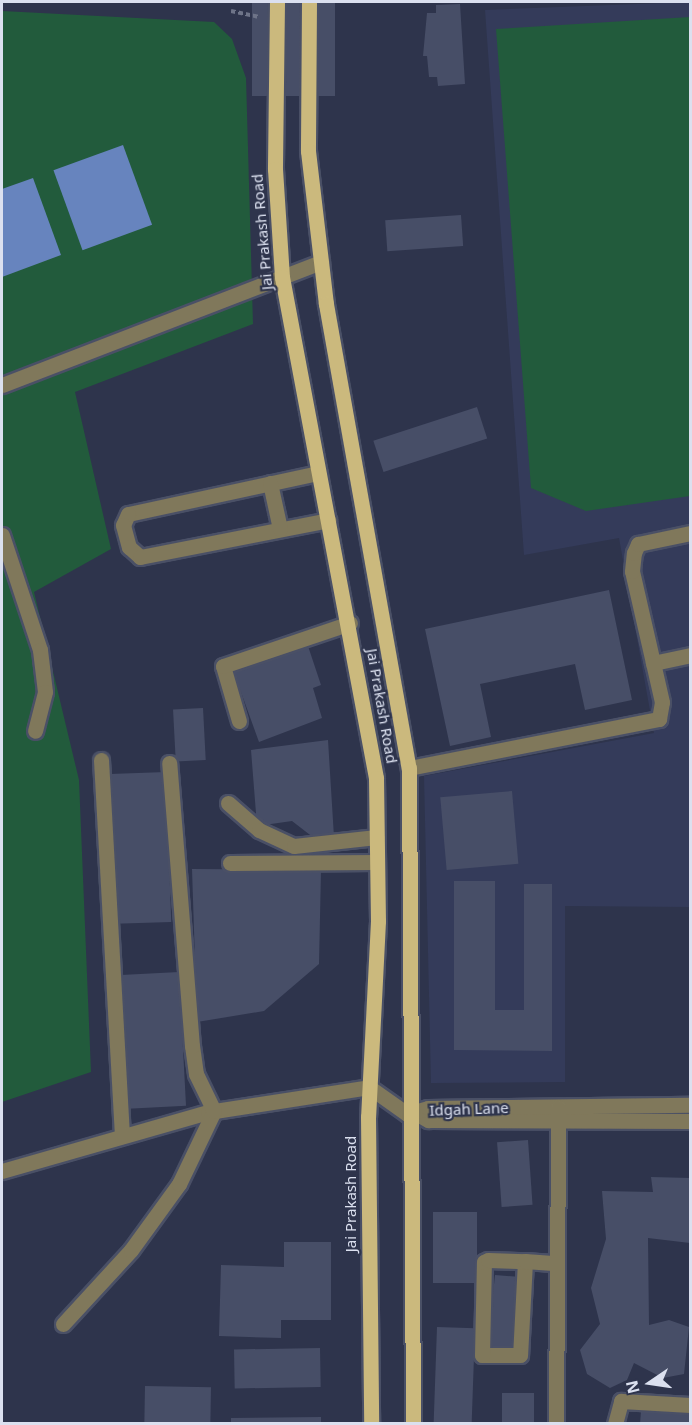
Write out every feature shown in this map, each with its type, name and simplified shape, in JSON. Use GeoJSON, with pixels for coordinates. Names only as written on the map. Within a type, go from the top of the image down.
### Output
{"type":"FeatureCollection","features":[{"type":"Feature","properties":{"kind":"main road","name":"Jai Prakash Road"},"geometry":{"type":"LineString","coordinates":[[277,2],[275,170],[282,277],[374,754],[377,862],[369,1088],[371,1424]]}},
{"type":"Feature","properties":{"kind":"main road","name":"Jai Prakash Road"},"geometry":{"type":"LineString","coordinates":[[309,2],[308,151],[321,262],[409,768],[413,1424]]}},
{"type":"Feature","properties":{"kind":"street"},"geometry":{"type":"LineString","coordinates":[[2,385],[321,262]]}},
{"type":"Feature","properties":{"kind":"street"},"geometry":{"type":"LineString","coordinates":[[318,473],[128,514],[123,525],[129,548],[140,557],[328,520]]}},
{"type":"Feature","properties":{"kind":"street"},"geometry":{"type":"LineString","coordinates":[[270,483],[280,530]]}},
{"type":"Feature","properties":{"kind":"street"},"geometry":{"type":"LineString","coordinates":[[409,768],[656,722],[662,715],[662,702],[632,571],[634,553],[638,544],[690,533]]}},
{"type":"Feature","properties":{"kind":"street"},"geometry":{"type":"LineString","coordinates":[[2,534],[40,650],[45,692],[35,731]]}},
{"type":"Feature","properties":{"kind":"street"},"geometry":{"type":"LineString","coordinates":[[239,720],[224,666],[350,623]]}},
{"type":"Feature","properties":{"kind":"street"},"geometry":{"type":"LineString","coordinates":[[653,663],[690,655]]}},
{"type":"Feature","properties":{"kind":"street"},"geometry":{"type":"LineString","coordinates":[[101,760],[122,1133]]}},
{"type":"Feature","properties":{"kind":"street"},"geometry":{"type":"LineString","coordinates":[[169,763],[193,1055],[202,1094],[214,1111]]}},
{"type":"Feature","properties":{"kind":"street"},"geometry":{"type":"LineString","coordinates":[[228,803],[259,830],[294,846],[377,837]]}},
{"type":"Feature","properties":{"kind":"street"},"geometry":{"type":"LineString","coordinates":[[230,863],[377,862]]}},
{"type":"Feature","properties":{"kind":"street"},"geometry":{"type":"LineString","coordinates":[[2,1171],[122,1133],[214,1111],[369,1088],[412,1114]]}},
{"type":"Feature","properties":{"kind":"street","name":"Idgah Lane"},"geometry":{"type":"LineString","coordinates":[[412,1114],[428,1120],[690,1105]]}},
{"type":"Feature","properties":{"kind":"street"},"geometry":{"type":"LineString","coordinates":[[63,1323],[131,1250],[179,1184],[214,1111]]}},
{"type":"Feature","properties":{"kind":"street"},"geometry":{"type":"LineString","coordinates":[[556,1424],[558,1113]]}},
{"type":"Feature","properties":{"kind":"street","name":"Idgah Lane"},"geometry":{"type":"LineString","coordinates":[[558,1113],[690,1121]]}},
{"type":"Feature","properties":{"kind":"street"},"geometry":{"type":"LineString","coordinates":[[525,1261],[520,1355],[486,1357],[479,1350],[483,1265],[488,1260],[525,1261],[556,1263]]}},
{"type":"Feature","properties":{"kind":"street"},"geometry":{"type":"LineString","coordinates":[[615,1424],[621,1401],[690,1405]]}},
{"type":"Feature","properties":{"kind":"path"},"geometry":{"type":"LineString","coordinates":[[231,11],[269,19]]}},
{"type":"Feature","properties":{"kind":"shaded area"},"geometry":{"type":"Polygon","coordinates":[[[690,2],[690,907],[565,906],[565,1082],[431,1083],[424,776],[654,733],[619,538],[524,555],[485,10],[690,2]]]}},
{"type":"Feature","properties":{"kind":"shaded area"},"geometry":{"type":"Polygon","coordinates":[[[123,145],[152,225],[83,250],[53,170],[123,145]]]}},
{"type":"Feature","properties":{"kind":"shaded area"},"geometry":{"type":"Polygon","coordinates":[[[33,178],[61,255],[2,277],[2,189],[33,178]]]}},
{"type":"Feature","properties":{"kind":"green space"},"geometry":{"type":"Polygon","coordinates":[[[2,11],[214,22],[232,39],[246,78],[253,324],[75,392],[111,549],[34,592],[79,780],[91,1072],[2,1102],[2,11]]]}},
{"type":"Feature","properties":{"kind":"green space"},"geometry":{"type":"Polygon","coordinates":[[[690,17],[690,496],[586,511],[531,488],[496,29],[690,17]]]}},
{"type":"Feature","properties":{"kind":"building"},"geometry":{"type":"Polygon","coordinates":[[[252,2],[335,2],[335,96],[252,96],[252,2]]]}},
{"type":"Feature","properties":{"kind":"building"},"geometry":{"type":"Polygon","coordinates":[[[460,4],[465,84],[438,86],[437,77],[429,77],[427,56],[423,56],[427,13],[436,13],[436,5],[460,4]]]}},
{"type":"Feature","properties":{"kind":"building"},"geometry":{"type":"Polygon","coordinates":[[[461,215],[463,246],[387,251],[385,220],[461,215]]]}},
{"type":"Feature","properties":{"kind":"building"},"geometry":{"type":"Polygon","coordinates":[[[477,407],[487,438],[384,472],[373,441],[477,407]]]}},
{"type":"Feature","properties":{"kind":"building"},"geometry":{"type":"Polygon","coordinates":[[[609,590],[632,700],[585,710],[575,664],[480,684],[491,737],[450,746],[425,629],[609,590]]]}},
{"type":"Feature","properties":{"kind":"building"},"geometry":{"type":"Polygon","coordinates":[[[307,643],[321,685],[313,688],[322,718],[259,742],[233,670],[307,643]]]}},
{"type":"Feature","properties":{"kind":"building"},"geometry":{"type":"Polygon","coordinates":[[[203,708],[206,760],[176,761],[173,710],[203,708]]]}},
{"type":"Feature","properties":{"kind":"building"},"geometry":{"type":"Polygon","coordinates":[[[328,740],[334,837],[314,838],[292,821],[257,826],[251,750],[328,740]]]}},
{"type":"Feature","properties":{"kind":"building"},"geometry":{"type":"Polygon","coordinates":[[[166,772],[171,922],[115,924],[110,774],[166,772]]]}},
{"type":"Feature","properties":{"kind":"building"},"geometry":{"type":"Polygon","coordinates":[[[512,791],[518,864],[447,870],[440,797],[512,791]]]}},
{"type":"Feature","properties":{"kind":"building"},"geometry":{"type":"Polygon","coordinates":[[[192,869],[321,870],[319,964],[264,1011],[197,1022],[192,869]]]}},
{"type":"Feature","properties":{"kind":"building"},"geometry":{"type":"Polygon","coordinates":[[[454,881],[495,881],[495,1010],[524,1010],[524,884],[552,884],[552,1051],[454,1050],[454,881]]]}},
{"type":"Feature","properties":{"kind":"building"},"geometry":{"type":"Polygon","coordinates":[[[179,972],[186,1106],[128,1109],[121,975],[179,972]]]}},
{"type":"Feature","properties":{"kind":"building"},"geometry":{"type":"Polygon","coordinates":[[[528,1140],[533,1205],[502,1207],[497,1142],[528,1140]]]}},
{"type":"Feature","properties":{"kind":"building"},"geometry":{"type":"Polygon","coordinates":[[[651,1177],[690,1178],[690,1243],[648,1238],[649,1325],[669,1320],[689,1327],[684,1374],[663,1378],[634,1363],[627,1380],[610,1388],[587,1374],[580,1350],[600,1324],[591,1288],[606,1239],[602,1191],[653,1192],[651,1177]]]}},
{"type":"Feature","properties":{"kind":"building"},"geometry":{"type":"Polygon","coordinates":[[[433,1212],[477,1212],[477,1283],[433,1283],[433,1212]]]}},
{"type":"Feature","properties":{"kind":"building"},"geometry":{"type":"Polygon","coordinates":[[[284,1242],[331,1242],[331,1320],[281,1320],[281,1338],[219,1336],[221,1265],[284,1267],[284,1242]]]}},
{"type":"Feature","properties":{"kind":"building"},"geometry":{"type":"Polygon","coordinates":[[[495,1275],[521,1277],[515,1355],[489,1353],[492,1323],[481,1322],[483,1303],[492,1304],[495,1275]]]}},
{"type":"Feature","properties":{"kind":"building"},"geometry":{"type":"Polygon","coordinates":[[[437,1327],[475,1328],[472,1424],[434,1424],[437,1327]]]}},
{"type":"Feature","properties":{"kind":"building"},"geometry":{"type":"Polygon","coordinates":[[[320,1348],[321,1387],[235,1388],[234,1350],[320,1348]]]}},
{"type":"Feature","properties":{"kind":"building"},"geometry":{"type":"Polygon","coordinates":[[[145,1386],[211,1387],[210,1424],[144,1424],[145,1386]]]}},
{"type":"Feature","properties":{"kind":"building"},"geometry":{"type":"Polygon","coordinates":[[[502,1393],[534,1393],[534,1424],[502,1424],[502,1393]]]}},
{"type":"Feature","properties":{"kind":"building"},"geometry":{"type":"Polygon","coordinates":[[[641,1411],[690,1414],[690,1424],[640,1424],[641,1411]]]}},
{"type":"Feature","properties":{"kind":"building"},"geometry":{"type":"Polygon","coordinates":[[[321,1417],[321,1424],[231,1424],[231,1418],[321,1417]]]}}]}
